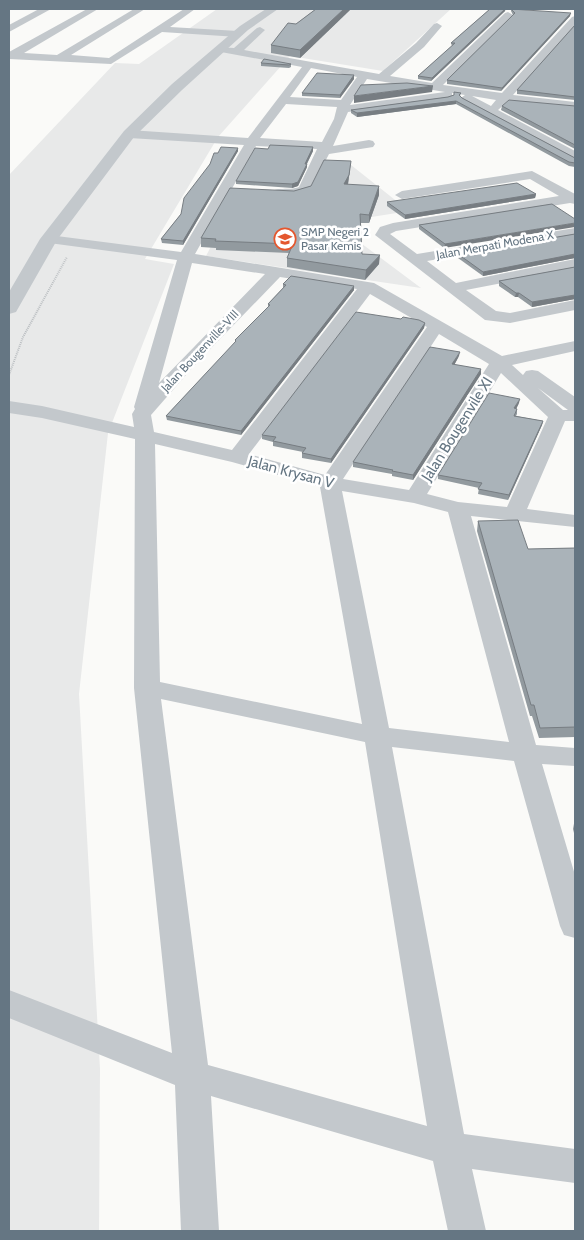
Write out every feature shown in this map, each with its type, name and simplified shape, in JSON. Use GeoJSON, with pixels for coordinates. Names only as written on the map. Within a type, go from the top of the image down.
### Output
{"type":"FeatureCollection","features":[{"type":"Feature","properties":{"kind":"street"},"geometry":{"type":"LineString","coordinates":[[9,29],[46,9]]}},
{"type":"Feature","properties":{"kind":"street"},"geometry":{"type":"LineString","coordinates":[[10,56],[93,9]]}},
{"type":"Feature","properties":{"kind":"street"},"geometry":{"type":"LineString","coordinates":[[58,58],[140,9]]}},
{"type":"Feature","properties":{"kind":"street"},"geometry":{"type":"LineString","coordinates":[[10,56],[111,61],[190,9]]}},
{"type":"Feature","properties":{"kind":"street"},"geometry":{"type":"LineString","coordinates":[[237,51],[278,11]]}},
{"type":"Feature","properties":{"kind":"street"},"geometry":{"type":"LineString","coordinates":[[9,308],[49,239],[129,134],[176,87],[241,31],[278,11]]}},
{"type":"Feature","properties":{"kind":"street"},"geometry":{"type":"LineString","coordinates":[[436,86],[508,15]]}},
{"type":"Feature","properties":{"kind":"street"},"geometry":{"type":"LineString","coordinates":[[492,111],[575,19]]}},
{"type":"Feature","properties":{"kind":"street"},"geometry":{"type":"LineString","coordinates":[[382,77],[420,45],[437,26]]}},
{"type":"Feature","properties":{"kind":"street"},"geometry":{"type":"LineString","coordinates":[[161,29],[260,30]]}},
{"type":"Feature","properties":{"kind":"street"},"geometry":{"type":"LineString","coordinates":[[221,48],[436,86],[455,92],[544,134],[575,156]]}},
{"type":"Feature","properties":{"kind":"street"},"geometry":{"type":"LineString","coordinates":[[200,1231],[192,1076],[148,688],[143,425],[186,257],[230,190],[252,141],[309,64]]}},
{"type":"Feature","properties":{"kind":"street"},"geometry":{"type":"LineString","coordinates":[[264,192],[293,194],[304,190],[340,119],[344,106],[365,74]]}},
{"type":"Feature","properties":{"kind":"street"},"geometry":{"type":"LineString","coordinates":[[556,118],[570,104],[575,90]]}},
{"type":"Feature","properties":{"kind":"street"},"geometry":{"type":"LineString","coordinates":[[282,100],[344,106],[455,92],[570,104]]}},
{"type":"Feature","properties":{"kind":"street"},"geometry":{"type":"LineString","coordinates":[[129,134],[252,141],[324,149],[370,144]]}},
{"type":"Feature","properties":{"kind":"street"},"geometry":{"type":"LineString","coordinates":[[402,195],[532,175],[573,199]]}},
{"type":"Feature","properties":{"kind":"street"},"geometry":{"type":"LineString","coordinates":[[573,199],[392,227],[385,230],[382,235],[490,316],[510,318],[575,305]]}},
{"type":"Feature","properties":{"kind":"street","name":"Jalan Merpati Modena X"},"geometry":{"type":"LineString","coordinates":[[414,259],[575,232]]}},
{"type":"Feature","properties":{"kind":"street"},"geometry":{"type":"LineString","coordinates":[[49,239],[186,257],[368,286],[436,326],[504,360],[570,412],[514,514]]}},
{"type":"Feature","properties":{"kind":"street"},"geometry":{"type":"LineString","coordinates":[[452,288],[575,264]]}},
{"type":"Feature","properties":{"kind":"street","name":"Jalan Bougenville-VIII"},"geometry":{"type":"LineString","coordinates":[[143,425],[187,363],[276,272]]}},
{"type":"Feature","properties":{"kind":"street"},"geometry":{"type":"LineString","coordinates":[[237,457],[368,286]]}},
{"type":"Feature","properties":{"kind":"street"},"geometry":{"type":"LineString","coordinates":[[436,326],[330,483],[377,736],[449,1149],[467,1231]]}},
{"type":"Feature","properties":{"kind":"street"},"geometry":{"type":"LineString","coordinates":[[504,360],[575,346]]}},
{"type":"Feature","properties":{"kind":"street","name":"Jalan Bougenvile XI"},"geometry":{"type":"LineString","coordinates":[[415,497],[504,360]]}},
{"type":"Feature","properties":{"kind":"street","name":"Jalan Krysan V"},"geometry":{"type":"LineString","coordinates":[[9,407],[143,425],[237,457],[330,483],[415,497],[458,508],[575,521]]}},
{"type":"Feature","properties":{"kind":"street"},"geometry":{"type":"LineString","coordinates":[[458,508],[525,753],[575,926]]}},
{"type":"Feature","properties":{"kind":"street"},"geometry":{"type":"LineString","coordinates":[[148,688],[377,736],[575,757]]}},
{"type":"Feature","properties":{"kind":"street"},"geometry":{"type":"LineString","coordinates":[[9,1004],[192,1076],[449,1149],[575,1166]]}},
{"type":"Feature","properties":{"kind":"path"},"geometry":{"type":"LineString","coordinates":[[9,375],[23,337],[75,242]]}},
{"type":"Feature","properties":{"kind":"shaded area"},"geometry":{"type":"Polygon","coordinates":[[[217,9],[451,9],[383,71],[290,56],[218,137],[145,259],[174,264],[108,433],[79,694],[100,1069],[99,1231],[9,1231],[9,175],[115,63],[139,64],[217,9]]]}},
{"type":"Feature","properties":{"kind":"shaded area","name":"SMP Negeri 2 Pasar Kemis"},"geometry":{"type":"Polygon","coordinates":[[[325,165],[351,165],[409,211],[334,223],[421,288],[206,256],[237,196],[314,200],[325,165]]]}},
{"type":"Feature","properties":{"kind":"building"},"geometry":{"type":"Polygon","coordinates":[[[316,9],[344,9],[300,50],[271,45],[288,23],[296,24],[316,9]]]}},
{"type":"Feature","properties":{"kind":"building"},"geometry":{"type":"Polygon","coordinates":[[[490,9],[505,9],[432,78],[418,76],[455,43],[451,43],[490,9]]]}},
{"type":"Feature","properties":{"kind":"building"},"geometry":{"type":"Polygon","coordinates":[[[511,9],[571,13],[502,88],[447,80],[515,13],[511,9]]]}},
{"type":"Feature","properties":{"kind":"building"},"geometry":{"type":"Polygon","coordinates":[[[575,25],[575,97],[517,90],[575,25]]]}},
{"type":"Feature","properties":{"kind":"building"},"geometry":{"type":"Polygon","coordinates":[[[264,59],[291,64],[261,63],[264,59]]]}},
{"type":"Feature","properties":{"kind":"building"},"geometry":{"type":"Polygon","coordinates":[[[317,73],[354,75],[340,95],[302,93],[317,73]]]}},
{"type":"Feature","properties":{"kind":"building"},"geometry":{"type":"Polygon","coordinates":[[[407,83],[433,86],[354,96],[361,85],[407,83]]]}},
{"type":"Feature","properties":{"kind":"building"},"geometry":{"type":"Polygon","coordinates":[[[454,92],[461,93],[459,95],[462,98],[575,158],[575,163],[569,162],[456,101],[357,113],[351,110],[448,97],[454,95],[454,92]]]}},
{"type":"Feature","properties":{"kind":"building"},"geometry":{"type":"Polygon","coordinates":[[[509,100],[575,106],[575,145],[502,106],[509,100]]]}},
{"type":"Feature","properties":{"kind":"building"},"geometry":{"type":"Polygon","coordinates":[[[270,145],[313,147],[298,182],[292,184],[236,181],[255,148],[268,149],[270,145]]]}},
{"type":"Feature","properties":{"kind":"building"},"geometry":{"type":"Polygon","coordinates":[[[221,147],[238,148],[183,241],[161,239],[181,214],[184,198],[210,164],[214,153],[218,153],[221,147]]]}},
{"type":"Feature","properties":{"kind":"building","name":"SMP Negeri 2 Pasar Kemis"},"geometry":{"type":"Polygon","coordinates":[[[324,160],[351,161],[349,175],[344,184],[379,186],[369,215],[360,214],[362,254],[380,255],[366,270],[287,258],[293,244],[215,241],[216,239],[201,238],[230,188],[294,191],[311,186],[324,160]]]}},
{"type":"Feature","properties":{"kind":"building"},"geometry":{"type":"Polygon","coordinates":[[[517,183],[536,194],[405,215],[387,202],[517,183]]]}},
{"type":"Feature","properties":{"kind":"building"},"geometry":{"type":"Polygon","coordinates":[[[552,204],[575,219],[575,223],[445,244],[419,225],[552,204]]]}},
{"type":"Feature","properties":{"kind":"building"},"geometry":{"type":"Polygon","coordinates":[[[575,234],[575,254],[483,272],[458,254],[575,234]]]}},
{"type":"Feature","properties":{"kind":"building"},"geometry":{"type":"Polygon","coordinates":[[[575,267],[575,295],[532,302],[499,281],[575,267]]]}},
{"type":"Feature","properties":{"kind":"building"},"geometry":{"type":"Polygon","coordinates":[[[291,276],[354,286],[241,431],[166,416],[235,340],[270,305],[268,304],[286,285],[283,284],[291,276]]]}},
{"type":"Feature","properties":{"kind":"building"},"geometry":{"type":"Polygon","coordinates":[[[356,312],[401,319],[403,317],[425,323],[331,459],[302,453],[306,448],[273,441],[276,437],[262,435],[356,312]]]}},
{"type":"Feature","properties":{"kind":"building"},"geometry":{"type":"Polygon","coordinates":[[[430,347],[460,352],[452,364],[481,369],[413,475],[353,462],[430,347]]]}},
{"type":"Feature","properties":{"kind":"building"},"geometry":{"type":"Polygon","coordinates":[[[489,393],[520,399],[514,408],[517,409],[514,416],[543,421],[509,495],[478,489],[482,483],[438,475],[489,393]]]}},
{"type":"Feature","properties":{"kind":"building"},"geometry":{"type":"Polygon","coordinates":[[[518,520],[528,549],[575,548],[575,727],[540,728],[534,705],[531,705],[478,521],[518,520]]]}},
{"type":"Feature","properties":{"kind":"place","name":"SMP Negeri 2 Pasar Kemis"},"geometry":{"type":"Point","coordinates":[285,239]}}]}
